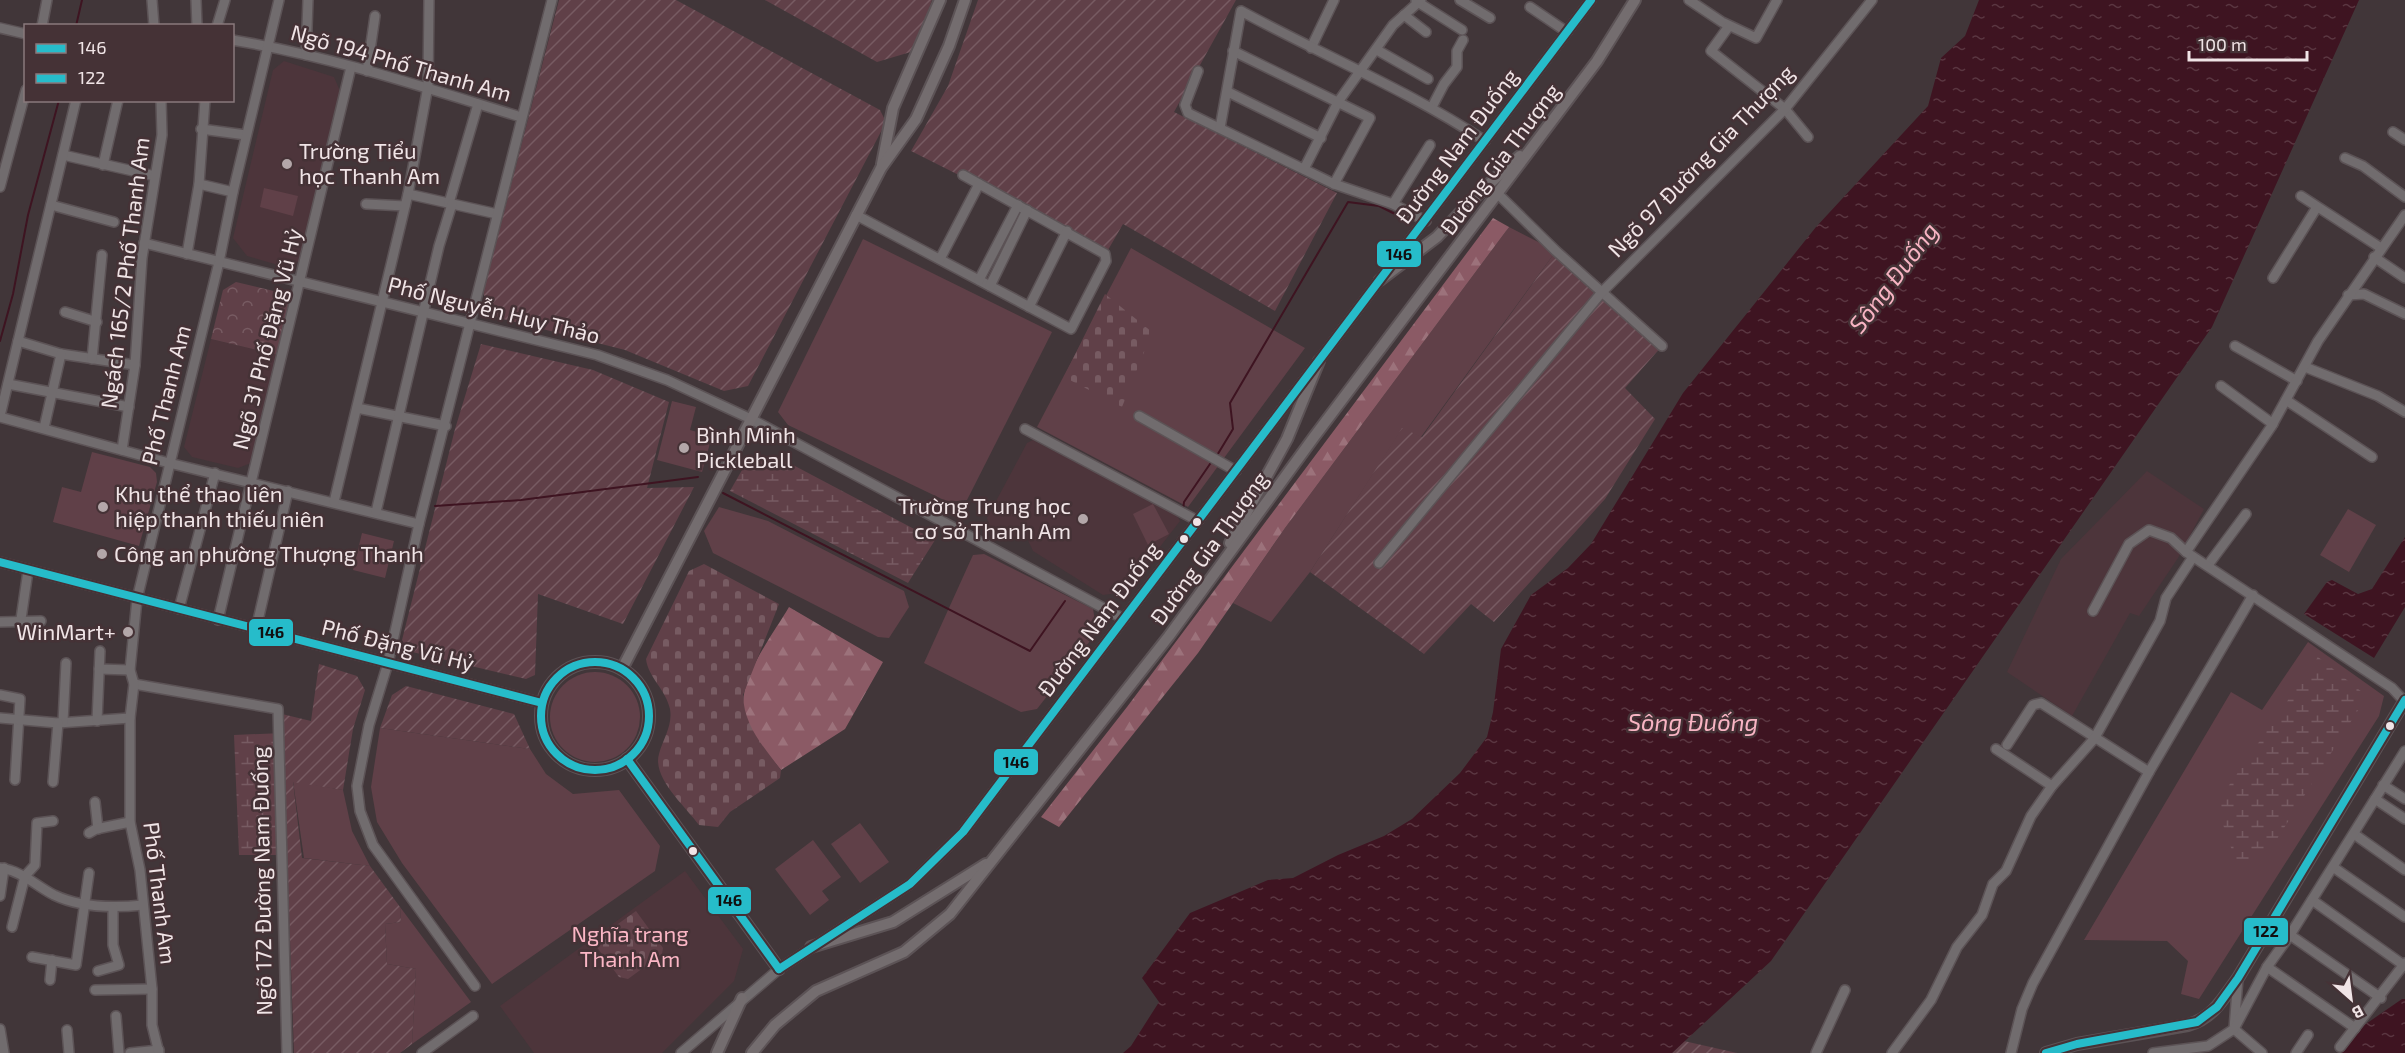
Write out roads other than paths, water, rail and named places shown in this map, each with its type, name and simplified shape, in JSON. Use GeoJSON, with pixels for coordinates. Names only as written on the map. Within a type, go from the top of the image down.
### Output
{"type":"FeatureCollection","features":[{"type":"Feature","properties":{"kind":"main road"},"geometry":{"type":"LineString","coordinates":[[881,168],[893,108],[940,0]]}},
{"type":"Feature","properties":{"kind":"main road"},"geometry":{"type":"LineString","coordinates":[[622,669],[881,168],[916,120],[949,46],[965,0]]}},
{"type":"Feature","properties":{"kind":"main road","name":"Đường Gia Thượng"},"geometry":{"type":"LineString","coordinates":[[752,1053],[775,1024],[816,991],[832,981],[890,959],[935,928],[994,858],[1204,589],[1314,437],[1601,55],[1635,0]]}},
{"type":"Feature","properties":{"kind":"main road"},"geometry":{"type":"LineString","coordinates":[[1380,280],[1437,237],[1476,196],[1536,142]]}},
{"type":"Feature","properties":{"kind":"main road"},"geometry":{"type":"LineString","coordinates":[[1204,589],[1282,449],[1319,361]]}},
{"type":"Feature","properties":{"kind":"main road"},"geometry":{"type":"LineString","coordinates":[[601,662],[622,669],[642,688],[650,714],[643,741],[627,759],[617,766],[599,770],[580,768],[564,761],[551,748],[543,733],[540,716],[542,703],[555,678],[576,665],[601,662]]}},
{"type":"Feature","properties":{"kind":"main road"},"geometry":{"type":"LineString","coordinates":[[2046,1053],[2076,1044],[2199,1022],[2214,1012],[2238,978],[2405,701]]}},
{"type":"Feature","properties":{"kind":"main road"},"geometry":{"type":"LineString","coordinates":[[627,759],[779,969]]}},
{"type":"Feature","properties":{"kind":"main road"},"geometry":{"type":"LineString","coordinates":[[811,947],[894,922],[994,858]]}},
{"type":"Feature","properties":{"kind":"main road"},"geometry":{"type":"LineString","coordinates":[[717,1053],[742,998]]}},
{"type":"Feature","properties":{"kind":"street"},"geometry":{"type":"LineString","coordinates":[[42,24],[47,0]]}},
{"type":"Feature","properties":{"kind":"street"},"geometry":{"type":"LineString","coordinates":[[152,0],[154,24]]}},
{"type":"Feature","properties":{"kind":"street"},"geometry":{"type":"LineString","coordinates":[[196,0],[196,24]]}},
{"type":"Feature","properties":{"kind":"street"},"geometry":{"type":"LineString","coordinates":[[219,24],[225,0]]}},
{"type":"Feature","properties":{"kind":"street","name":"Phố Thanh Am"},"geometry":{"type":"LineString","coordinates":[[159,1052],[152,1025],[152,989],[140,870],[130,822],[130,718],[134,684],[130,670],[136,598],[219,262],[246,135],[279,0]]}},
{"type":"Feature","properties":{"kind":"street"},"geometry":{"type":"LineString","coordinates":[[306,55],[308,0]]}},
{"type":"Feature","properties":{"kind":"street"},"geometry":{"type":"LineString","coordinates":[[334,502],[408,194],[428,86],[429,0]]}},
{"type":"Feature","properties":{"kind":"street"},"geometry":{"type":"LineString","coordinates":[[475,986],[381,856],[368,834],[360,811],[357,786],[419,524],[446,426],[521,117],[552,0]]}},
{"type":"Feature","properties":{"kind":"street"},"geometry":{"type":"LineString","coordinates":[[1311,48],[1334,0]]}},
{"type":"Feature","properties":{"kind":"street"},"geometry":{"type":"LineString","coordinates":[[1460,0],[1490,18]]}},
{"type":"Feature","properties":{"kind":"street","name":"Đường Nam Đuống"},"geometry":{"type":"LineString","coordinates":[[681,1053],[742,998],[779,969],[910,884],[963,832],[1591,0]]}},
{"type":"Feature","properties":{"kind":"street"},"geometry":{"type":"LineString","coordinates":[[1689,0],[1729,26],[1756,38],[1777,0]]}},
{"type":"Feature","properties":{"kind":"street","name":"Ngõ 97 Đường Gia Thượng"},"geometry":{"type":"LineString","coordinates":[[1379,563],[1602,292],[1785,109],[1872,0]]}},
{"type":"Feature","properties":{"kind":"street"},"geometry":{"type":"LineString","coordinates":[[1304,169],[1338,102],[1362,72],[1393,25],[1418,1],[1462,35],[1457,51],[1457,67],[1432,106]]}},
{"type":"Feature","properties":{"kind":"street"},"geometry":{"type":"LineString","coordinates":[[1530,7],[1567,32]]}},
{"type":"Feature","properties":{"kind":"street"},"geometry":{"type":"LineString","coordinates":[[1220,128],[1241,11],[1311,48],[1432,106],[1485,141]]}},
{"type":"Feature","properties":{"kind":"street"},"geometry":{"type":"LineString","coordinates":[[1404,15],[1426,32]]}},
{"type":"Feature","properties":{"kind":"street"},"geometry":{"type":"LineString","coordinates":[[366,71],[375,16]]}},
{"type":"Feature","properties":{"kind":"street"},"geometry":{"type":"LineString","coordinates":[[1729,26],[1711,51],[1785,109],[1808,137]]}},
{"type":"Feature","properties":{"kind":"street"},"geometry":{"type":"LineString","coordinates":[[0,27],[24,33]]}},
{"type":"Feature","properties":{"kind":"street","name":"Ngõ 194 Phố Thanh Am"},"geometry":{"type":"LineString","coordinates":[[234,40],[269,46],[428,86],[521,117]]}},
{"type":"Feature","properties":{"kind":"street"},"geometry":{"type":"LineString","coordinates":[[1377,50],[1428,79]]}},
{"type":"Feature","properties":{"kind":"street"},"geometry":{"type":"LineString","coordinates":[[1233,51],[1370,118],[1334,184]]}},
{"type":"Feature","properties":{"kind":"street","name":"Ngõ 31 Phố Đặng Vũ Hỷ"},"geometry":{"type":"LineString","coordinates":[[218,620],[250,482],[302,282],[351,68]]}},
{"type":"Feature","properties":{"kind":"street"},"geometry":{"type":"LineString","coordinates":[[1198,71],[1185,110],[1334,184],[1393,204],[1426,221]]}},
{"type":"Feature","properties":{"kind":"street"},"geometry":{"type":"LineString","coordinates":[[1228,92],[1321,138]]}},
{"type":"Feature","properties":{"kind":"street"},"geometry":{"type":"LineString","coordinates":[[0,187],[24,97]]}},
{"type":"Feature","properties":{"kind":"street"},"geometry":{"type":"LineString","coordinates":[[76,102],[0,416],[170,463],[419,524]]}},
{"type":"Feature","properties":{"kind":"street"},"geometry":{"type":"LineString","coordinates":[[103,165],[118,102]]}},
{"type":"Feature","properties":{"kind":"street","name":"Ngách 165/2 Phố Thanh Am"},"geometry":{"type":"LineString","coordinates":[[122,450],[135,365],[144,243],[162,135],[160,102]]}},
{"type":"Feature","properties":{"kind":"street"},"geometry":{"type":"LineString","coordinates":[[187,254],[199,184],[201,129],[205,102]]}},
{"type":"Feature","properties":{"kind":"street"},"geometry":{"type":"LineString","coordinates":[[376,512],[450,203],[478,104]]}},
{"type":"Feature","properties":{"kind":"street"},"geometry":{"type":"LineString","coordinates":[[201,129],[246,135]]}},
{"type":"Feature","properties":{"kind":"street"},"geometry":{"type":"LineString","coordinates":[[2393,132],[2405,140]]}},
{"type":"Feature","properties":{"kind":"street"},"geometry":{"type":"LineString","coordinates":[[1393,204],[1430,145]]}},
{"type":"Feature","properties":{"kind":"street"},"geometry":{"type":"LineString","coordinates":[[63,155],[155,176]]}},
{"type":"Feature","properties":{"kind":"street"},"geometry":{"type":"LineString","coordinates":[[2344,158],[2363,166],[2405,197]]}},
{"type":"Feature","properties":{"kind":"street"},"geometry":{"type":"LineString","coordinates":[[856,215],[1071,329],[1106,261],[1103,251],[963,175]]}},
{"type":"Feature","properties":{"kind":"street"},"geometry":{"type":"LineString","coordinates":[[199,184],[233,192]]}},
{"type":"Feature","properties":{"kind":"street"},"geometry":{"type":"LineString","coordinates":[[940,259],[979,184]]}},
{"type":"Feature","properties":{"kind":"street"},"geometry":{"type":"LineString","coordinates":[[408,194],[497,214]]}},
{"type":"Feature","properties":{"kind":"street"},"geometry":{"type":"LineString","coordinates":[[1498,194],[1662,346]]}},
{"type":"Feature","properties":{"kind":"street"},"geometry":{"type":"LineString","coordinates":[[2301,196],[2381,248]]}},
{"type":"Feature","properties":{"kind":"street"},"geometry":{"type":"LineString","coordinates":[[366,204],[405,206]]}},
{"type":"Feature","properties":{"kind":"street"},"geometry":{"type":"LineString","coordinates":[[51,205],[114,222]]}},
{"type":"Feature","properties":{"kind":"street"},"geometry":{"type":"LineString","coordinates":[[2273,278],[2317,207]]}},
{"type":"Feature","properties":{"kind":"street"},"geometry":{"type":"LineString","coordinates":[[979,280],[1022,208]]}},
{"type":"Feature","properties":{"kind":"street"},"geometry":{"type":"LineString","coordinates":[[990,286],[1022,208]]}},
{"type":"Feature","properties":{"kind":"street"},"geometry":{"type":"LineString","coordinates":[[1892,1053],[1931,1000],[1958,947],[1982,915],[1993,884],[2006,871],[2031,816],[2052,786],[2094,739],[2160,621],[2166,598],[2190,555],[2273,424],[2318,341],[2405,215]]}},
{"type":"Feature","properties":{"kind":"street"},"geometry":{"type":"LineString","coordinates":[[1029,307],[1067,231]]}},
{"type":"Feature","properties":{"kind":"street","name":"Phố Nguyễn Huy Thảo"},"geometry":{"type":"LineString","coordinates":[[144,243],[597,355],[647,372],[751,419],[1124,618]]}},
{"type":"Feature","properties":{"kind":"street"},"geometry":{"type":"LineString","coordinates":[[93,359],[102,255]]}},
{"type":"Feature","properties":{"kind":"street"},"geometry":{"type":"LineString","coordinates":[[2374,258],[2405,278]]}},
{"type":"Feature","properties":{"kind":"street"},"geometry":{"type":"LineString","coordinates":[[2348,295],[2364,294],[2405,314]]}},
{"type":"Feature","properties":{"kind":"street"},"geometry":{"type":"LineString","coordinates":[[65,312],[97,322]]}},
{"type":"Feature","properties":{"kind":"street"},"geometry":{"type":"LineString","coordinates":[[18,341],[61,354],[135,365]]}},
{"type":"Feature","properties":{"kind":"street"},"geometry":{"type":"LineString","coordinates":[[2235,346],[2297,381]]}},
{"type":"Feature","properties":{"kind":"street"},"geometry":{"type":"LineString","coordinates":[[44,428],[61,354]]}},
{"type":"Feature","properties":{"kind":"street"},"geometry":{"type":"LineString","coordinates":[[2305,367],[2358,387],[2405,412]]}},
{"type":"Feature","properties":{"kind":"street"},"geometry":{"type":"LineString","coordinates":[[8,384],[129,407]]}},
{"type":"Feature","properties":{"kind":"street"},"geometry":{"type":"LineString","coordinates":[[2221,386],[2273,424]]}},
{"type":"Feature","properties":{"kind":"street"},"geometry":{"type":"LineString","coordinates":[[2286,400],[2372,458]]}},
{"type":"Feature","properties":{"kind":"street"},"geometry":{"type":"LineString","coordinates":[[357,408],[446,426]]}},
{"type":"Feature","properties":{"kind":"street"},"geometry":{"type":"LineString","coordinates":[[1139,416],[1236,471]]}},
{"type":"Feature","properties":{"kind":"street"},"geometry":{"type":"LineString","coordinates":[[1025,429],[1198,521]]}},
{"type":"Feature","properties":{"kind":"street"},"geometry":{"type":"LineString","coordinates":[[179,609],[215,473]]}},
{"type":"Feature","properties":{"kind":"street"},"geometry":{"type":"LineString","coordinates":[[256,629],[288,491]]}},
{"type":"Feature","properties":{"kind":"street"},"geometry":{"type":"LineString","coordinates":[[2208,566],[2246,514]]}},
{"type":"Feature","properties":{"kind":"street"},"geometry":{"type":"LineString","coordinates":[[2093,611],[2129,544],[2149,530],[2171,538],[2190,555],[2392,688],[2405,701]]}},
{"type":"Feature","properties":{"kind":"street","name":"Phố Đặng Vũ Hỷ"},"geometry":{"type":"LineString","coordinates":[[0,562],[542,703]]}},
{"type":"Feature","properties":{"kind":"street"},"geometry":{"type":"LineString","coordinates":[[21,620],[28,571]]}},
{"type":"Feature","properties":{"kind":"street"},"geometry":{"type":"LineString","coordinates":[[2011,1053],[2020,1015],[2033,983],[2149,772],[2253,595]]}},
{"type":"Feature","properties":{"kind":"street"},"geometry":{"type":"LineString","coordinates":[[0,622],[41,621]]}},
{"type":"Feature","properties":{"kind":"street"},"geometry":{"type":"LineString","coordinates":[[97,721],[100,651]]}},
{"type":"Feature","properties":{"kind":"street"},"geometry":{"type":"LineString","coordinates":[[53,782],[66,663]]}},
{"type":"Feature","properties":{"kind":"street"},"geometry":{"type":"LineString","coordinates":[[99,669],[130,670]]}},
{"type":"Feature","properties":{"kind":"street","name":"Ngõ 172 Đường Nam Đuống"},"geometry":{"type":"LineString","coordinates":[[134,684],[278,709],[281,913],[287,1053]]}},
{"type":"Feature","properties":{"kind":"street"},"geometry":{"type":"LineString","coordinates":[[0,695],[20,699],[15,780]]}},
{"type":"Feature","properties":{"kind":"street"},"geometry":{"type":"LineString","coordinates":[[2007,746],[2033,705],[2041,703],[2094,739],[2149,772]]}},
{"type":"Feature","properties":{"kind":"street"},"geometry":{"type":"LineString","coordinates":[[0,718],[61,723],[130,718]]}},
{"type":"Feature","properties":{"kind":"street"},"geometry":{"type":"LineString","coordinates":[[1996,749],[2052,786]]}},
{"type":"Feature","properties":{"kind":"street"},"geometry":{"type":"LineString","coordinates":[[2153,1053],[2185,1051],[2208,1046],[2234,1029],[2267,967],[2290,935],[2405,751]]}},
{"type":"Feature","properties":{"kind":"street"},"geometry":{"type":"LineString","coordinates":[[2383,785],[2405,799]]}},
{"type":"Feature","properties":{"kind":"street"},"geometry":{"type":"LineString","coordinates":[[2375,799],[2405,819]]}},
{"type":"Feature","properties":{"kind":"street"},"geometry":{"type":"LineString","coordinates":[[95,802],[94,831],[130,822]]}},
{"type":"Feature","properties":{"kind":"street"},"geometry":{"type":"LineString","coordinates":[[12,927],[25,876],[35,865],[37,823],[53,821]]}},
{"type":"Feature","properties":{"kind":"street"},"geometry":{"type":"LineString","coordinates":[[2354,834],[2405,870]]}},
{"type":"Feature","properties":{"kind":"street"},"geometry":{"type":"LineString","coordinates":[[2332,867],[2405,917]]}},
{"type":"Feature","properties":{"kind":"street"},"geometry":{"type":"LineString","coordinates":[[0,896],[2,868],[25,876],[55,896],[113,908],[142,905]]}},
{"type":"Feature","properties":{"kind":"street"},"geometry":{"type":"LineString","coordinates":[[32,957],[76,964],[89,873]]}},
{"type":"Feature","properties":{"kind":"street"},"geometry":{"type":"LineString","coordinates":[[2312,900],[2405,965],[2340,1047]]}},
{"type":"Feature","properties":{"kind":"street"},"geometry":{"type":"LineString","coordinates":[[98,971],[119,965],[113,945],[113,908]]}},
{"type":"Feature","properties":{"kind":"street"},"geometry":{"type":"LineString","coordinates":[[2290,935],[2381,998]]}},
{"type":"Feature","properties":{"kind":"street"},"geometry":{"type":"LineString","coordinates":[[50,980],[52,960]]}},
{"type":"Feature","properties":{"kind":"street"},"geometry":{"type":"LineString","coordinates":[[2267,967],[2355,1028]]}},
{"type":"Feature","properties":{"kind":"street"},"geometry":{"type":"LineString","coordinates":[[2234,1029],[2238,978]]}},
{"type":"Feature","properties":{"kind":"street"},"geometry":{"type":"LineString","coordinates":[[95,990],[114,992],[152,989]]}},
{"type":"Feature","properties":{"kind":"street"},"geometry":{"type":"LineString","coordinates":[[1816,1053],[1845,990]]}},
{"type":"Feature","properties":{"kind":"street"},"geometry":{"type":"LineString","coordinates":[[116,1016],[119,1053]]}},
{"type":"Feature","properties":{"kind":"street"},"geometry":{"type":"LineString","coordinates":[[422,1053],[473,1016]]}},
{"type":"Feature","properties":{"kind":"street"},"geometry":{"type":"LineString","coordinates":[[0,1029],[4,1053]]}},
{"type":"Feature","properties":{"kind":"street"},"geometry":{"type":"LineString","coordinates":[[2234,1029],[2262,1053]]}},
{"type":"Feature","properties":{"kind":"street"},"geometry":{"type":"LineString","coordinates":[[67,1030],[69,1053]]}},
{"type":"Feature","properties":{"kind":"street"},"geometry":{"type":"LineString","coordinates":[[2296,1053],[2308,1035]]}},
{"type":"Feature","properties":{"kind":"street"},"geometry":{"type":"LineString","coordinates":[[130,1053],[159,1052]]}},
{"type":"Feature","properties":{"kind":"water","name":"Sông Đuống"},"geometry":{"type":"Polygon","coordinates":[[[1979,0],[2359,0],[2212,327],[1771,961],[1672,1053],[1123,1053],[1131,1046],[1159,1002],[1142,978],[1190,913],[1268,880],[1293,878],[1338,855],[1384,836],[1412,819],[1460,773],[1487,737],[1493,712],[1501,649],[1531,595],[1568,568],[1591,544],[1683,393],[1816,227],[1928,106],[1941,58],[1965,36],[1979,0]]]}},
{"type":"Feature","properties":{"kind":"water"},"geometry":{"type":"Polygon","coordinates":[[[2405,537],[2405,607],[2374,658],[2304,614],[2327,582],[2332,580],[2358,594],[2372,589],[2405,537]]]}},
{"type":"Feature","properties":{"kind":"water"},"geometry":{"type":"Polygon","coordinates":[[[2405,999],[2405,1053],[2341,1053],[2360,1028],[2405,999]]]}},
{"type":"Feature","properties":{"kind":"waterway"},"geometry":{"type":"LineString","coordinates":[[76,24],[82,0]]}},
{"type":"Feature","properties":{"kind":"waterway"},"geometry":{"type":"LineString","coordinates":[[0,341],[13,294],[28,215],[58,102]]}},
{"type":"Feature","properties":{"kind":"waterway"},"geometry":{"type":"LineString","coordinates":[[1216,457],[1233,429],[1230,403],[1348,202],[1379,206],[1409,221]]}},
{"type":"Feature","properties":{"kind":"waterway"},"geometry":{"type":"LineString","coordinates":[[1183,510],[1184,502],[1212,461]]}},
{"type":"Feature","properties":{"kind":"waterway"},"geometry":{"type":"LineString","coordinates":[[435,506],[521,500],[698,477]]}},
{"type":"Feature","properties":{"kind":"waterway"},"geometry":{"type":"LineString","coordinates":[[723,493],[1030,651],[1065,601]]}},
{"type":"Feature","properties":{"kind":"place","name":"Trường Tiểu học Thanh Am"},"geometry":{"type":"Point","coordinates":[287,164]}},
{"type":"Feature","properties":{"kind":"place","name":"Bình Minh Pickleball"},"geometry":{"type":"Point","coordinates":[684,448]}},
{"type":"Feature","properties":{"kind":"place","name":"Khu thể thao liên hiệp thanh thiếu niên"},"geometry":{"type":"Point","coordinates":[103,507]}},
{"type":"Feature","properties":{"kind":"place","name":"Trường Trung học cơ sở Thanh Am"},"geometry":{"type":"Point","coordinates":[1083,519]}},
{"type":"Feature","properties":{"kind":"place","name":"Công an phường Thượng Thanh"},"geometry":{"type":"Point","coordinates":[102,554]}},
{"type":"Feature","properties":{"kind":"place","name":"WinMart+"},"geometry":{"type":"Point","coordinates":[128,632]}},
{"type":"Feature","properties":{"kind":"park label","name":"Nghĩa trang Thanh Am"},"geometry":{"type":"Point","coordinates":[630,946]}}]}
